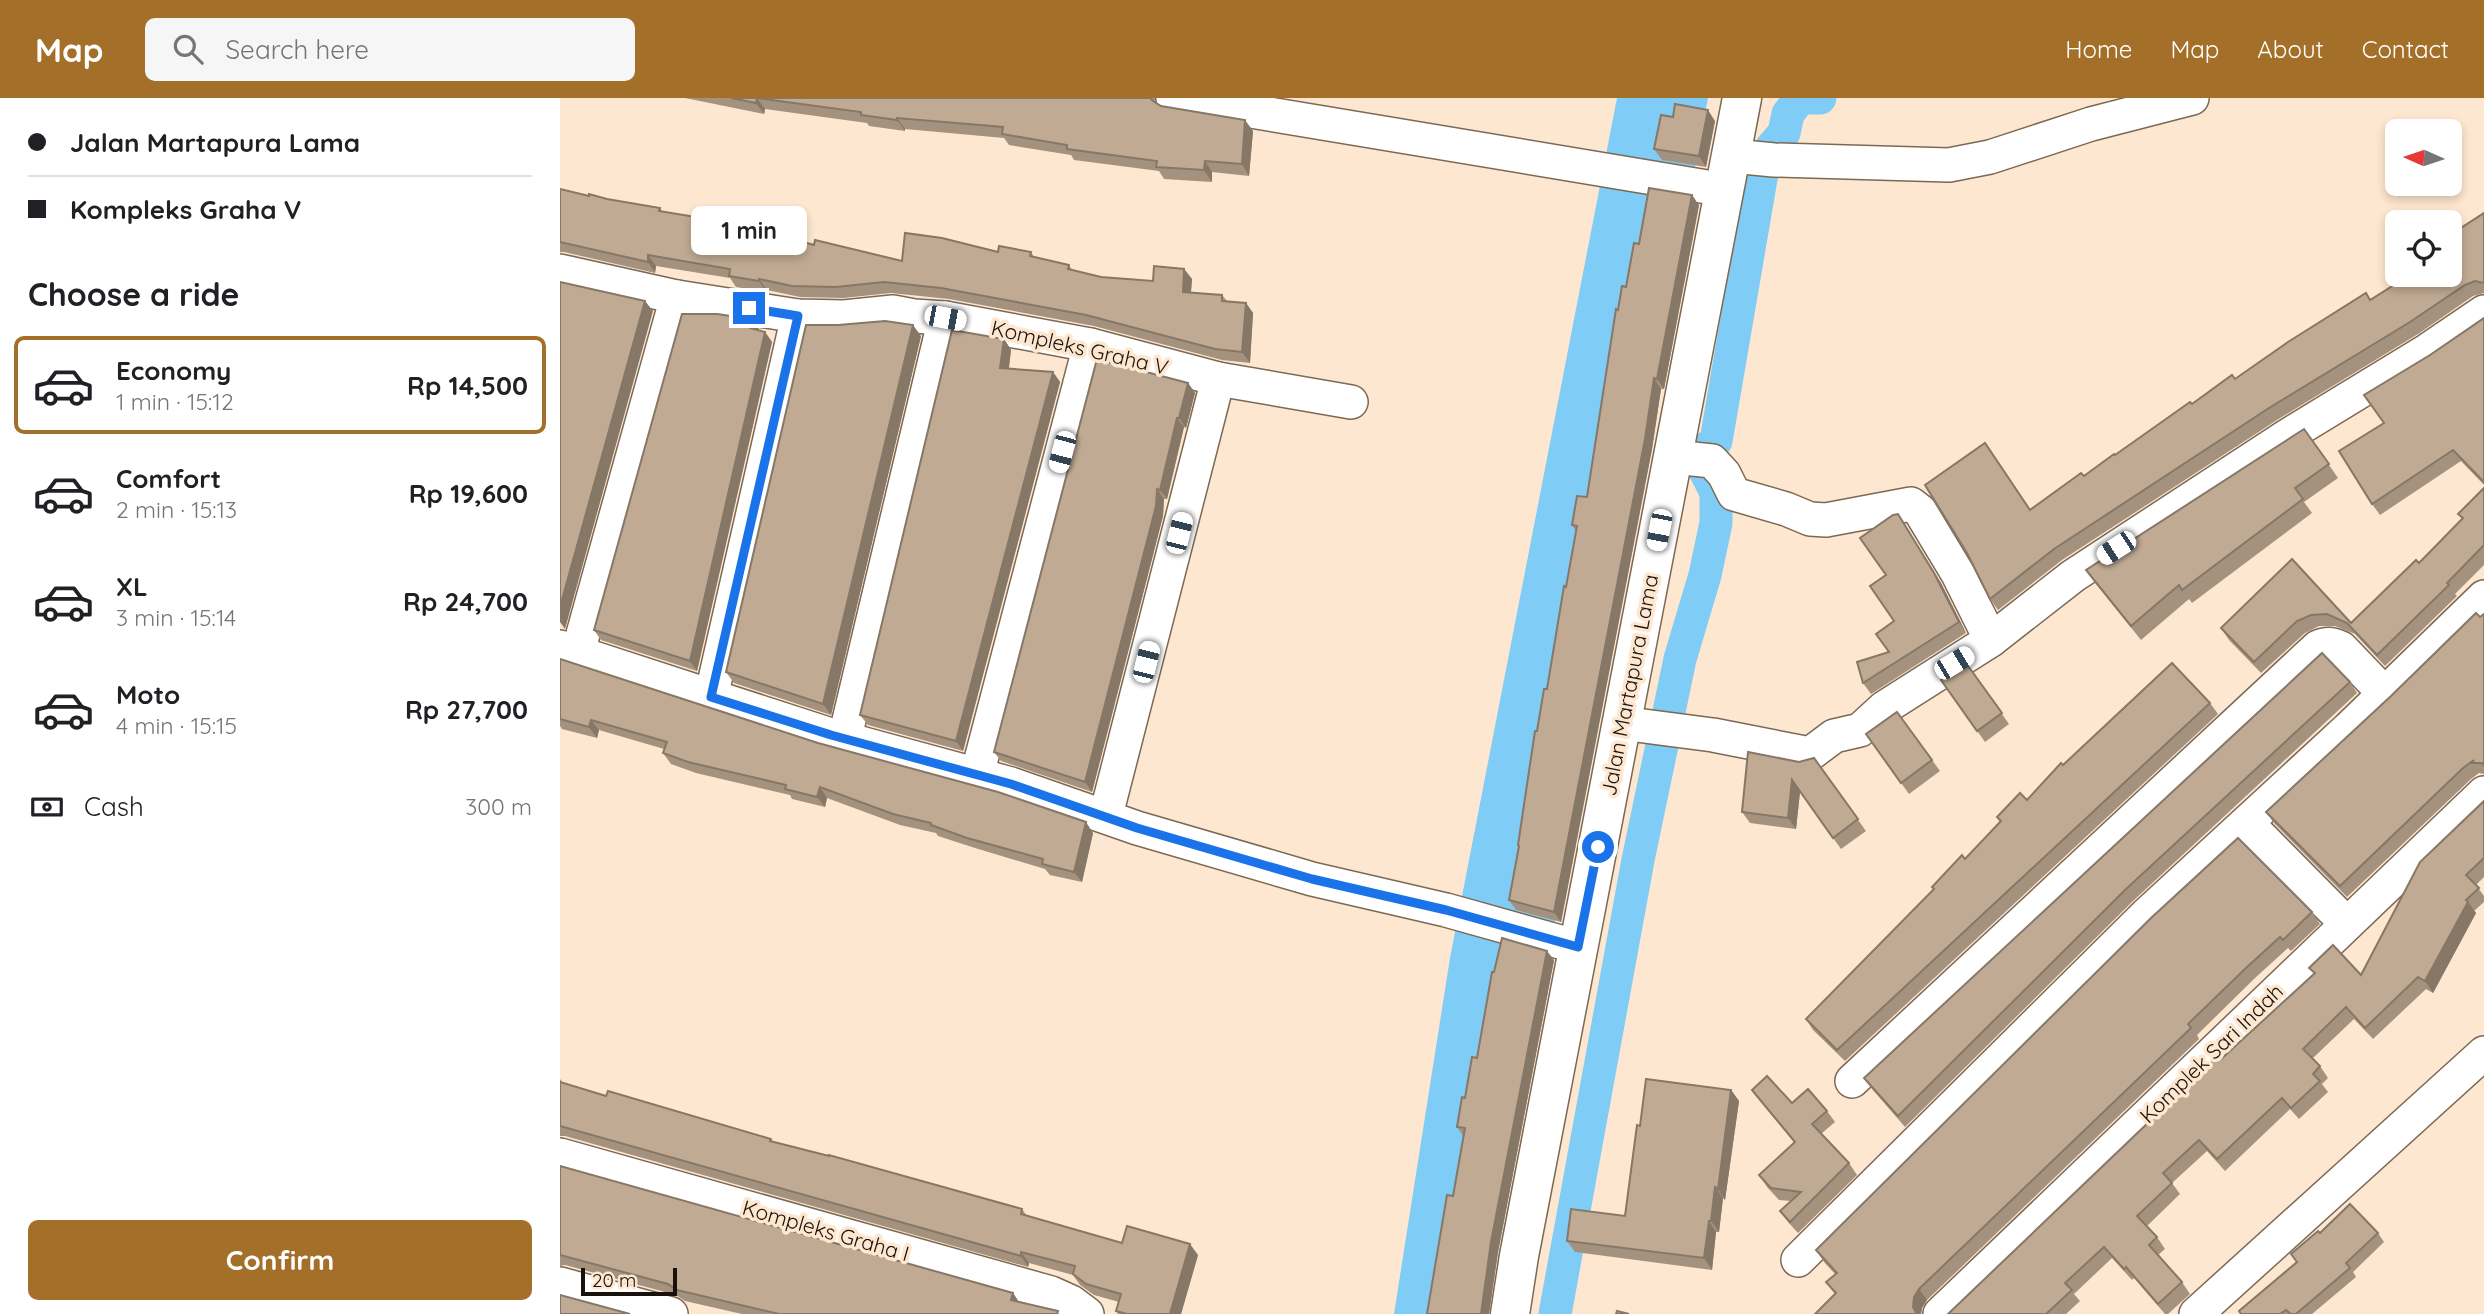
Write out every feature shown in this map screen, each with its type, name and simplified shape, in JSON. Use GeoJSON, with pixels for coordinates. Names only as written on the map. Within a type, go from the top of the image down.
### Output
{"type":"FeatureCollection","features":[{"type":"Feature","properties":{"kind":"main road","name":"Jalan Martapura Lama"},"geometry":{"type":"LineString","coordinates":[[1510,1314],[1570,944],[1650,727],[1695,459],[1739,170],[1742,98]]}},
{"type":"Feature","properties":{"kind":"street"},"geometry":{"type":"LineString","coordinates":[[1173,98],[1594,168],[1739,170],[1949,165],[1990,157],[2091,124],[2192,98]]}},
{"type":"Feature","properties":{"kind":"street","name":"Kompleks Graha V"},"geometry":{"type":"LineString","coordinates":[[560,271],[677,297],[798,316],[844,317],[893,312],[945,318],[1090,345],[1219,379],[1350,402]]}},
{"type":"Feature","properties":{"kind":"street"},"geometry":{"type":"LineString","coordinates":[[677,297],[569,650],[711,697],[1106,815],[1137,828],[1312,879],[1446,910],[1570,944]]}},
{"type":"Feature","properties":{"kind":"street"},"geometry":{"type":"LineString","coordinates":[[1650,727],[1713,735],[1810,754],[1834,736],[1860,730],[1884,708],[1991,640],[2073,576],[2287,436],[2428,351],[2484,312]]}},
{"type":"Feature","properties":{"kind":"street"},"geometry":{"type":"LineString","coordinates":[[711,697],[798,316]]}},
{"type":"Feature","properties":{"kind":"street"},"geometry":{"type":"LineString","coordinates":[[845,737],[945,318]]}},
{"type":"Feature","properties":{"kind":"street"},"geometry":{"type":"LineString","coordinates":[[977,775],[1090,345]]}},
{"type":"Feature","properties":{"kind":"street"},"geometry":{"type":"LineString","coordinates":[[1106,815],[1219,379]]}},
{"type":"Feature","properties":{"kind":"street"},"geometry":{"type":"LineString","coordinates":[[1695,459],[1724,474],[1734,494],[1811,519],[1826,520],[1911,504],[1920,511],[1958,575],[1991,640]]}},
{"type":"Feature","properties":{"kind":"street"},"geometry":{"type":"LineString","coordinates":[[1798,1260],[2146,915],[2385,694],[2484,597]]}},
{"type":"Feature","properties":{"kind":"street"},"geometry":{"type":"LineString","coordinates":[[1852,1081],[2318,647],[2333,644],[2342,648],[2385,694]]}},
{"type":"Feature","properties":{"kind":"street","name":"Komplek Sari Indah"},"geometry":{"type":"LineString","coordinates":[[1940,1314],[2484,793]]}},
{"type":"Feature","properties":{"kind":"street"},"geometry":{"type":"LineString","coordinates":[[2247,823],[2346,923]]}},
{"type":"Feature","properties":{"kind":"street"},"geometry":{"type":"LineString","coordinates":[[2196,1314],[2484,1053]]}},
{"type":"Feature","properties":{"kind":"street","name":"Kompleks Graha I"},"geometry":{"type":"LineString","coordinates":[[560,1155],[1051,1293],[1071,1302],[1087,1314]]}},
{"type":"Feature","properties":{"kind":"street"},"geometry":{"type":"LineString","coordinates":[[560,1284],[671,1314]]}},
{"type":"Feature","properties":{"kind":"water"},"geometry":{"type":"Polygon","coordinates":[[[1617,98],[1708,98],[1482,1314],[1394,1314],[1450,958],[1617,98]]]}},
{"type":"Feature","properties":{"kind":"building"},"geometry":{"type":"Polygon","coordinates":[[[731,98],[757,98],[756,103],[731,98]]]}},
{"type":"Feature","properties":{"kind":"building"},"geometry":{"type":"Polygon","coordinates":[[[757,98],[1150,98],[1161,106],[1245,120],[1242,164],[1205,161],[1204,170],[1156,167],[1157,161],[1067,149],[1067,145],[1002,134],[1003,127],[897,120],[861,115],[861,112],[757,98]]]}},
{"type":"Feature","properties":{"kind":"building"},"geometry":{"type":"Polygon","coordinates":[[[1675,104],[1708,110],[1699,156],[1654,149],[1661,115],[1673,117],[1675,104]]]}},
{"type":"Feature","properties":{"kind":"building"},"geometry":{"type":"Polygon","coordinates":[[[1649,188],[1692,195],[1657,379],[1654,378],[1645,439],[1554,912],[1509,900],[1535,731],[1544,689],[1547,689],[1577,526],[1572,525],[1577,496],[1587,497],[1616,309],[1618,310],[1622,286],[1626,287],[1634,243],[1639,244],[1649,188]]]}},
{"type":"Feature","properties":{"kind":"building"},"geometry":{"type":"Polygon","coordinates":[[[560,189],[660,208],[659,211],[720,221],[719,227],[774,234],[814,245],[815,240],[902,261],[905,233],[942,238],[998,252],[999,246],[1031,252],[1030,256],[1069,265],[1068,269],[1101,277],[1153,281],[1154,266],[1184,269],[1183,292],[1222,295],[1222,301],[1246,303],[1242,352],[1215,349],[1086,315],[941,288],[884,282],[836,287],[792,286],[729,276],[730,269],[648,255],[648,262],[560,242],[560,189]]]}},
{"type":"Feature","properties":{"kind":"building"},"geometry":{"type":"Polygon","coordinates":[[[2484,213],[2484,283],[2475,281],[2465,285],[2410,322],[2269,408],[2054,549],[1990,599],[1967,553],[1925,485],[1985,443],[2030,510],[2081,473],[2084,476],[2190,402],[2192,404],[2232,375],[2235,379],[2366,293],[2370,300],[2391,287],[2462,287],[2462,227],[2484,213]]]}},
{"type":"Feature","properties":{"kind":"building"},"geometry":{"type":"Polygon","coordinates":[[[560,282],[645,301],[560,607],[560,282]]]}},
{"type":"Feature","properties":{"kind":"building"},"geometry":{"type":"Polygon","coordinates":[[[682,314],[717,314],[752,319],[750,328],[765,332],[690,661],[594,630],[682,314]]]}},
{"type":"Feature","properties":{"kind":"building"},"geometry":{"type":"Polygon","coordinates":[[[2484,318],[2484,482],[2453,450],[2372,504],[2339,451],[2384,423],[2364,395],[2484,318]]]}},
{"type":"Feature","properties":{"kind":"building"},"geometry":{"type":"Polygon","coordinates":[[[885,321],[913,325],[823,704],[726,672],[806,325],[885,321]]]}},
{"type":"Feature","properties":{"kind":"building"},"geometry":{"type":"Polygon","coordinates":[[[952,330],[1004,339],[1000,368],[1053,372],[956,741],[860,715],[952,330]]]}},
{"type":"Feature","properties":{"kind":"building"},"geometry":{"type":"Polygon","coordinates":[[[1097,359],[1188,383],[1160,490],[1157,489],[1156,506],[1085,782],[994,752],[1097,359]]]}},
{"type":"Feature","properties":{"kind":"building"},"geometry":{"type":"Polygon","coordinates":[[[2304,429],[2329,464],[2295,488],[2303,499],[2182,590],[2179,585],[2131,626],[2086,570],[2304,429]]]}},
{"type":"Feature","properties":{"kind":"building"},"geometry":{"type":"Polygon","coordinates":[[[2484,488],[2484,545],[2447,583],[2449,585],[2377,655],[2347,623],[2327,614],[2311,615],[2297,621],[2254,662],[2221,628],[2292,559],[2351,623],[2416,560],[2419,563],[2463,518],[2458,514],[2484,488]]]}},
{"type":"Feature","properties":{"kind":"building"},"geometry":{"type":"Polygon","coordinates":[[[1898,514],[1934,573],[1959,622],[1863,683],[1857,662],[1889,652],[1876,634],[1894,621],[1870,586],[1886,575],[1860,538],[1898,514]]]}},
{"type":"Feature","properties":{"kind":"building"},"geometry":{"type":"Polygon","coordinates":[[[2476,613],[2480,617],[2484,614],[2484,765],[2472,763],[2474,760],[2463,768],[2340,886],[2266,812],[2476,613]]]}},
{"type":"Feature","properties":{"kind":"building"},"geometry":{"type":"Polygon","coordinates":[[[2322,653],[2350,682],[2125,890],[1898,1116],[1864,1078],[2322,653]]]}},
{"type":"Feature","properties":{"kind":"building"},"geometry":{"type":"Polygon","coordinates":[[[560,659],[818,743],[998,792],[1086,822],[1074,872],[1042,864],[1043,859],[967,838],[931,823],[893,814],[820,787],[817,797],[785,789],[786,785],[688,762],[663,753],[667,742],[591,720],[589,727],[560,719],[560,659]]]}},
{"type":"Feature","properties":{"kind":"building"},"geometry":{"type":"Polygon","coordinates":[[[1966,663],[2002,713],[1977,731],[1941,680],[1966,663]]]}},
{"type":"Feature","properties":{"kind":"building"},"geometry":{"type":"Polygon","coordinates":[[[2172,663],[2210,703],[1837,1050],[1806,1019],[1934,889],[1932,887],[1962,855],[1965,859],[2001,821],[1997,817],[2020,793],[2027,800],[2061,763],[2063,765],[2172,663]]]}},
{"type":"Feature","properties":{"kind":"building"},"geometry":{"type":"Polygon","coordinates":[[[1897,712],[1932,760],[1901,783],[1866,734],[1897,712]]]}},
{"type":"Feature","properties":{"kind":"building"},"geometry":{"type":"Polygon","coordinates":[[[1748,752],[1799,762],[1814,758],[1858,819],[1833,838],[1792,780],[1788,818],[1742,812],[1748,752]]]}},
{"type":"Feature","properties":{"kind":"building"},"geometry":{"type":"Polygon","coordinates":[[[2484,801],[2484,858],[2466,875],[2479,888],[2466,900],[2468,902],[2425,981],[2418,977],[2365,1028],[2346,1007],[2303,1049],[2320,1066],[2313,1074],[2320,1081],[2291,1108],[2282,1098],[2217,1159],[2199,1140],[2163,1173],[2172,1183],[2137,1216],[2157,1237],[2149,1245],[2182,1282],[2158,1304],[2126,1267],[2124,1269],[2104,1247],[2065,1283],[2072,1290],[2046,1314],[1948,1314],[2218,1056],[2221,1059],[2315,973],[2309,968],[2333,945],[2361,975],[2420,862],[2484,801]]]}},
{"type":"Feature","properties":{"kind":"building"},"geometry":{"type":"Polygon","coordinates":[[[2238,838],[2312,912],[2283,940],[2280,937],[2247,967],[2188,1024],[2191,1028],[1919,1289],[1914,1297],[1913,1307],[1917,1314],[1815,1314],[1836,1293],[1826,1282],[1837,1273],[1816,1250],[2151,918],[2238,838]]]}},
{"type":"Feature","properties":{"kind":"building"},"geometry":{"type":"Polygon","coordinates":[[[1502,938],[1547,951],[1491,1242],[1481,1314],[1427,1314],[1447,1195],[1453,1196],[1465,1128],[1457,1127],[1462,1097],[1465,1098],[1472,1057],[1477,1058],[1492,972],[1502,938]]]}},
{"type":"Feature","properties":{"kind":"building"},"geometry":{"type":"Polygon","coordinates":[[[1767,1076],[1792,1103],[1808,1089],[1827,1111],[1812,1124],[1849,1163],[1790,1222],[1780,1211],[1801,1192],[1771,1188],[1759,1175],[1795,1142],[1752,1090],[1767,1076]]]}},
{"type":"Feature","properties":{"kind":"building"},"geometry":{"type":"Polygon","coordinates":[[[1646,1079],[1731,1090],[1718,1189],[1715,1187],[1704,1258],[1567,1241],[1571,1209],[1625,1216],[1646,1079]]]}},
{"type":"Feature","properties":{"kind":"building"},"geometry":{"type":"Polygon","coordinates":[[[560,1082],[606,1096],[608,1091],[771,1139],[770,1141],[1022,1209],[1021,1214],[1122,1243],[1127,1226],[1190,1244],[1170,1314],[1127,1314],[1116,1311],[1121,1294],[1086,1284],[1073,1274],[1075,1266],[1021,1252],[1021,1256],[560,1126],[560,1082]]]}},
{"type":"Feature","properties":{"kind":"building"},"geometry":{"type":"Polygon","coordinates":[[[560,1166],[1013,1293],[1011,1300],[1058,1311],[1057,1314],[779,1314],[677,1290],[668,1284],[560,1255],[560,1166]]]}},
{"type":"Feature","properties":{"kind":"building"},"geometry":{"type":"Polygon","coordinates":[[[2350,1204],[2378,1233],[2346,1263],[2350,1268],[2296,1314],[2286,1310],[2280,1314],[2241,1314],[2239,1311],[2297,1262],[2291,1254],[2318,1231],[2320,1233],[2350,1204]]]}},
{"type":"Feature","properties":{"kind":"building"},"geometry":{"type":"Polygon","coordinates":[[[560,1295],[630,1314],[560,1314],[560,1295]]]}},
{"type":"Feature","properties":{"kind":"waterway"},"geometry":{"type":"LineString","coordinates":[[1555,1314],[1638,860],[1680,659],[1705,575],[1716,523],[1716,492],[1704,469],[1707,448],[1716,441],[1762,173],[1770,149],[1784,133],[1788,114],[1800,98],[1820,98]]}},
{"type":"Feature","properties":{"kind":"route"},"geometry":{"type":"LineString","coordinates":[[749,308],[798,316],[711,697],[831,735],[1011,784],[1137,828],[1312,879],[1446,910],[1578,947],[1598,847]]}}]}
